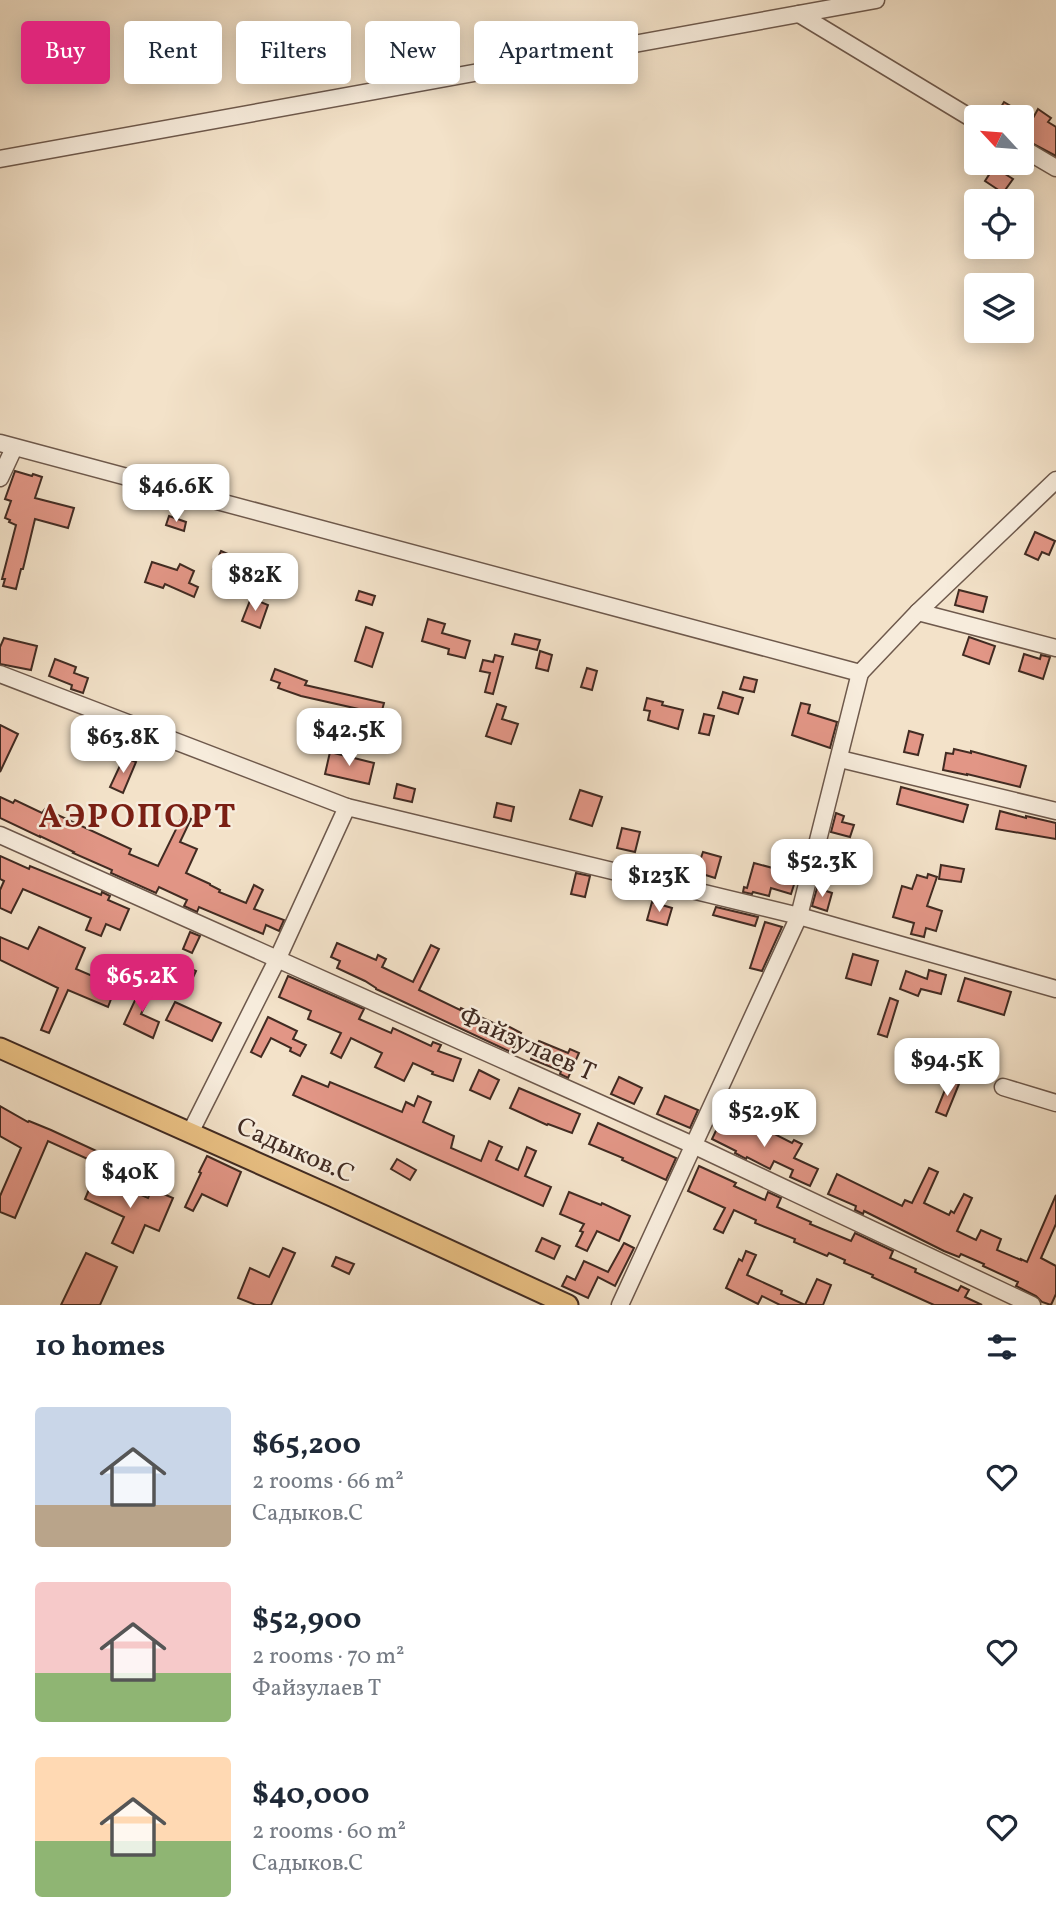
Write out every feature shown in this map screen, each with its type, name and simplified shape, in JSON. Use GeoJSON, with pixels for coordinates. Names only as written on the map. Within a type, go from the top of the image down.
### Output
{"type":"FeatureCollection","features":[{"type":"Feature","properties":{"kind":"main road","name":"Садыков.С"},"geometry":{"type":"LineString","coordinates":[[0,1048],[568,1305]]}},
{"type":"Feature","properties":{"kind":"street"},"geometry":{"type":"LineString","coordinates":[[0,159],[876,0]]}},
{"type":"Feature","properties":{"kind":"street"},"geometry":{"type":"LineString","coordinates":[[799,14],[964,114]]}},
{"type":"Feature","properties":{"kind":"street"},"geometry":{"type":"LineString","coordinates":[[1034,155],[1056,168]]}},
{"type":"Feature","properties":{"kind":"street"},"geometry":{"type":"LineString","coordinates":[[0,478],[7,445],[860,673]]}},
{"type":"Feature","properties":{"kind":"street"},"geometry":{"type":"LineString","coordinates":[[620,1305],[799,916],[860,673],[918,612],[1056,480]]}},
{"type":"Feature","properties":{"kind":"street"},"geometry":{"type":"LineString","coordinates":[[918,612],[1056,648]]}},
{"type":"Feature","properties":{"kind":"street"},"geometry":{"type":"LineString","coordinates":[[0,674],[347,807],[799,916],[1056,989]]}},
{"type":"Feature","properties":{"kind":"street"},"geometry":{"type":"LineString","coordinates":[[839,759],[1056,810]]}},
{"type":"Feature","properties":{"kind":"street"},"geometry":{"type":"LineString","coordinates":[[190,1133],[277,960],[347,807]]}},
{"type":"Feature","properties":{"kind":"street","name":"Файзулаев Т"},"geometry":{"type":"LineString","coordinates":[[0,835],[693,1145],[1032,1305]]}},
{"type":"Feature","properties":{"kind":"street"},"geometry":{"type":"LineString","coordinates":[[1003,1087],[1056,1103]]}},
{"type":"Feature","properties":{"kind":"building"},"geometry":{"type":"Polygon","coordinates":[[[1038,109],[1051,118],[1048,122],[1056,127],[1056,156],[1034,144],[1034,116],[1038,109]]]}},
{"type":"Feature","properties":{"kind":"building"},"geometry":{"type":"Polygon","coordinates":[[[989,175],[1007,175],[1013,179],[1006,189],[997,189],[985,181],[989,175]]]}},
{"type":"Feature","properties":{"kind":"building"},"geometry":{"type":"Polygon","coordinates":[[[15,471],[42,477],[35,498],[74,508],[68,528],[35,519],[16,589],[3,586],[5,579],[2,579],[16,525],[5,518],[11,501],[5,499],[15,471]]]}},
{"type":"Feature","properties":{"kind":"building"},"geometry":{"type":"Polygon","coordinates":[[[169,516],[186,522],[184,531],[166,525],[169,516]]]}},
{"type":"Feature","properties":{"kind":"building"},"geometry":{"type":"Polygon","coordinates":[[[1035,532],[1055,541],[1049,555],[1042,552],[1038,560],[1025,554],[1035,532]]]}},
{"type":"Feature","properties":{"kind":"building"},"geometry":{"type":"Polygon","coordinates":[[[221,551],[239,559],[231,578],[213,569],[221,551]]]}},
{"type":"Feature","properties":{"kind":"building"},"geometry":{"type":"Polygon","coordinates":[[[152,562],[177,570],[180,564],[194,571],[189,583],[198,587],[194,597],[165,584],[163,588],[145,582],[152,562]]]}},
{"type":"Feature","properties":{"kind":"building"},"geometry":{"type":"Polygon","coordinates":[[[959,590],[987,597],[983,612],[955,605],[959,590]]]}},
{"type":"Feature","properties":{"kind":"building"},"geometry":{"type":"Polygon","coordinates":[[[359,591],[375,596],[372,605],[356,600],[359,591]]]}},
{"type":"Feature","properties":{"kind":"building"},"geometry":{"type":"Polygon","coordinates":[[[251,598],[268,605],[260,628],[242,621],[251,598]]]}},
{"type":"Feature","properties":{"kind":"building"},"geometry":{"type":"Polygon","coordinates":[[[428,619],[445,624],[442,633],[470,641],[465,658],[448,654],[449,649],[422,641],[428,619]]]}},
{"type":"Feature","properties":{"kind":"building"},"geometry":{"type":"Polygon","coordinates":[[[366,627],[383,633],[372,667],[355,661],[366,627]]]}},
{"type":"Feature","properties":{"kind":"building"},"geometry":{"type":"Polygon","coordinates":[[[515,634],[540,640],[537,650],[512,644],[515,634]]]}},
{"type":"Feature","properties":{"kind":"building"},"geometry":{"type":"Polygon","coordinates":[[[969,637],[995,646],[989,664],[963,655],[969,637]]]}},
{"type":"Feature","properties":{"kind":"building"},"geometry":{"type":"Polygon","coordinates":[[[4,638],[37,646],[31,670],[0,664],[0,647],[4,638]]]}},
{"type":"Feature","properties":{"kind":"building"},"geometry":{"type":"Polygon","coordinates":[[[540,651],[552,655],[548,671],[536,668],[540,651]]]}},
{"type":"Feature","properties":{"kind":"building"},"geometry":{"type":"Polygon","coordinates":[[[1024,654],[1040,659],[1041,655],[1050,657],[1043,679],[1019,671],[1024,654]]]}},
{"type":"Feature","properties":{"kind":"building"},"geometry":{"type":"Polygon","coordinates":[[[495,655],[503,657],[493,694],[485,692],[490,673],[480,671],[483,660],[493,662],[495,655]]]}},
{"type":"Feature","properties":{"kind":"building"},"geometry":{"type":"Polygon","coordinates":[[[55,659],[76,667],[74,673],[88,678],[83,693],[71,689],[72,685],[49,676],[55,659]]]}},
{"type":"Feature","properties":{"kind":"building"},"geometry":{"type":"Polygon","coordinates":[[[587,668],[597,671],[592,690],[581,687],[587,668]]]}},
{"type":"Feature","properties":{"kind":"building"},"geometry":{"type":"Polygon","coordinates":[[[275,669],[307,681],[305,685],[384,703],[381,714],[301,696],[278,688],[280,683],[271,680],[275,669]]]}},
{"type":"Feature","properties":{"kind":"building"},"geometry":{"type":"Polygon","coordinates":[[[744,677],[757,680],[754,692],[740,689],[744,677]]]}},
{"type":"Feature","properties":{"kind":"building"},"geometry":{"type":"Polygon","coordinates":[[[723,692],[743,698],[738,714],[718,708],[723,692]]]}},
{"type":"Feature","properties":{"kind":"building"},"geometry":{"type":"Polygon","coordinates":[[[647,698],[683,710],[678,729],[648,720],[650,711],[644,710],[647,698]]]}},
{"type":"Feature","properties":{"kind":"building"},"geometry":{"type":"Polygon","coordinates":[[[801,703],[810,705],[808,713],[837,722],[830,748],[792,735],[801,703]]]}},
{"type":"Feature","properties":{"kind":"building"},"geometry":{"type":"Polygon","coordinates":[[[497,704],[506,707],[502,719],[518,724],[511,744],[486,736],[497,704]]]}},
{"type":"Feature","properties":{"kind":"building"},"geometry":{"type":"Polygon","coordinates":[[[704,714],[714,716],[709,735],[699,733],[704,714]]]}},
{"type":"Feature","properties":{"kind":"building"},"geometry":{"type":"Polygon","coordinates":[[[95,722],[116,730],[108,750],[87,741],[95,722]]]}},
{"type":"Feature","properties":{"kind":"building"},"geometry":{"type":"Polygon","coordinates":[[[0,725],[18,734],[0,772],[0,725]]]}},
{"type":"Feature","properties":{"kind":"building"},"geometry":{"type":"Polygon","coordinates":[[[909,731],[923,735],[918,755],[904,752],[909,731]]]}},
{"type":"Feature","properties":{"kind":"building"},"geometry":{"type":"Polygon","coordinates":[[[954,749],[1026,766],[1020,787],[943,770],[946,753],[953,754],[954,749]]]}},
{"type":"Feature","properties":{"kind":"building"},"geometry":{"type":"Polygon","coordinates":[[[330,752],[374,763],[369,784],[325,774],[330,752]]]}},
{"type":"Feature","properties":{"kind":"building"},"geometry":{"type":"Polygon","coordinates":[[[124,757],[136,762],[123,793],[110,787],[124,757]]]}},
{"type":"Feature","properties":{"kind":"building"},"geometry":{"type":"Polygon","coordinates":[[[397,784],[415,789],[412,802],[394,798],[397,784]]]}},
{"type":"Feature","properties":{"kind":"building"},"geometry":{"type":"Polygon","coordinates":[[[901,787],[968,805],[963,822],[897,804],[901,787]]]}},
{"type":"Feature","properties":{"kind":"building"},"geometry":{"type":"Polygon","coordinates":[[[580,790],[602,797],[592,826],[570,819],[580,790]]]}},
{"type":"Feature","properties":{"kind":"building"},"geometry":{"type":"Polygon","coordinates":[[[0,797],[13,803],[15,800],[42,813],[45,809],[131,849],[129,854],[158,866],[183,815],[191,819],[180,842],[197,849],[186,873],[210,884],[220,890],[219,892],[246,903],[254,885],[263,890],[254,909],[284,920],[279,931],[266,925],[263,934],[199,907],[197,912],[184,906],[187,900],[159,887],[156,893],[111,873],[112,870],[0,818],[0,797]]]}},
{"type":"Feature","properties":{"kind":"building"},"geometry":{"type":"Polygon","coordinates":[[[497,803],[514,807],[511,821],[494,817],[497,803]]]}},
{"type":"Feature","properties":{"kind":"building"},"geometry":{"type":"Polygon","coordinates":[[[1000,811],[1056,823],[1056,839],[996,829],[1000,811]]]}},
{"type":"Feature","properties":{"kind":"building"},"geometry":{"type":"Polygon","coordinates":[[[836,813],[844,816],[842,822],[854,825],[850,837],[831,832],[836,813]]]}},
{"type":"Feature","properties":{"kind":"building"},"geometry":{"type":"Polygon","coordinates":[[[622,828],[640,832],[635,852],[617,848],[622,828]]]}},
{"type":"Feature","properties":{"kind":"building"},"geometry":{"type":"Polygon","coordinates":[[[703,852],[721,857],[715,878],[696,872],[703,852]]]}},
{"type":"Feature","properties":{"kind":"building"},"geometry":{"type":"Polygon","coordinates":[[[0,856],[29,869],[30,866],[101,895],[102,892],[110,896],[108,900],[129,909],[120,930],[106,924],[101,936],[86,930],[91,918],[23,889],[11,913],[0,908],[0,890],[4,881],[0,879],[0,856]]]}},
{"type":"Feature","properties":{"kind":"building"},"geometry":{"type":"Polygon","coordinates":[[[754,863],[784,871],[786,865],[799,869],[791,894],[771,888],[769,896],[743,892],[744,887],[747,888],[754,863]]]}},
{"type":"Feature","properties":{"kind":"building"},"geometry":{"type":"Polygon","coordinates":[[[941,865],[964,869],[961,882],[939,879],[941,865]]]}},
{"type":"Feature","properties":{"kind":"building"},"geometry":{"type":"Polygon","coordinates":[[[576,873],[590,876],[585,897],[571,894],[576,873]]]}},
{"type":"Feature","properties":{"kind":"building"},"geometry":{"type":"Polygon","coordinates":[[[928,874],[937,877],[927,906],[942,911],[936,931],[926,928],[924,937],[911,934],[914,923],[893,917],[902,886],[912,889],[917,875],[927,878],[928,874]]]}},
{"type":"Feature","properties":{"kind":"building"},"geometry":{"type":"Polygon","coordinates":[[[817,888],[832,893],[827,911],[812,906],[817,888]]]}},
{"type":"Feature","properties":{"kind":"building"},"geometry":{"type":"Polygon","coordinates":[[[652,902],[672,908],[667,925],[647,920],[652,902]]]}},
{"type":"Feature","properties":{"kind":"building"},"geometry":{"type":"Polygon","coordinates":[[[716,907],[758,917],[755,926],[713,915],[716,907]]]}},
{"type":"Feature","properties":{"kind":"building"},"geometry":{"type":"Polygon","coordinates":[[[765,922],[782,927],[762,971],[750,968],[765,922]]]}},
{"type":"Feature","properties":{"kind":"building"},"geometry":{"type":"Polygon","coordinates":[[[39,927],[85,948],[76,969],[116,986],[108,1007],[68,990],[49,1033],[41,1030],[58,988],[0,960],[0,937],[28,949],[39,927]]]}},
{"type":"Feature","properties":{"kind":"building"},"geometry":{"type":"Polygon","coordinates":[[[190,932],[200,936],[192,953],[183,949],[190,932]]]}},
{"type":"Feature","properties":{"kind":"building"},"geometry":{"type":"Polygon","coordinates":[[[337,943],[376,960],[378,955],[386,959],[382,967],[413,982],[431,945],[439,949],[419,990],[460,1010],[461,1008],[500,1026],[502,1023],[521,1033],[511,1052],[337,968],[340,961],[331,957],[337,943]]]}},
{"type":"Feature","properties":{"kind":"building"},"geometry":{"type":"Polygon","coordinates":[[[853,954],[878,961],[871,985],[846,978],[853,954]]]}},
{"type":"Feature","properties":{"kind":"building"},"geometry":{"type":"Polygon","coordinates":[[[180,964],[196,971],[189,986],[173,979],[180,964]]]}},
{"type":"Feature","properties":{"kind":"building"},"geometry":{"type":"Polygon","coordinates":[[[929,970],[946,975],[941,994],[921,989],[918,996],[900,989],[906,971],[927,979],[929,970]]]}},
{"type":"Feature","properties":{"kind":"building"},"geometry":{"type":"Polygon","coordinates":[[[288,976],[364,1009],[359,1019],[391,1033],[393,1028],[431,1046],[433,1042],[441,1045],[438,1051],[461,1059],[453,1081],[432,1074],[433,1072],[413,1063],[404,1081],[375,1067],[382,1053],[351,1038],[341,1058],[331,1053],[341,1033],[308,1019],[311,1011],[279,997],[288,976]]]}},
{"type":"Feature","properties":{"kind":"building"},"geometry":{"type":"Polygon","coordinates":[[[965,978],[1011,992],[1004,1015],[958,1001],[965,978]]]}},
{"type":"Feature","properties":{"kind":"building"},"geometry":{"type":"Polygon","coordinates":[[[143,983],[154,988],[141,1014],[159,1022],[153,1038],[124,1024],[143,983]]]}},
{"type":"Feature","properties":{"kind":"building"},"geometry":{"type":"Polygon","coordinates":[[[890,998],[898,1001],[887,1037],[878,1034],[890,998]]]}},
{"type":"Feature","properties":{"kind":"building"},"geometry":{"type":"Polygon","coordinates":[[[175,1002],[221,1023],[212,1041],[166,1020],[175,1002]]]}},
{"type":"Feature","properties":{"kind":"building"},"geometry":{"type":"Polygon","coordinates":[[[268,1017],[297,1031],[293,1039],[306,1045],[300,1056],[271,1038],[261,1057],[251,1052],[268,1017]]]}},
{"type":"Feature","properties":{"kind":"building"},"geometry":{"type":"Polygon","coordinates":[[[539,1041],[568,1053],[570,1049],[579,1053],[568,1078],[560,1074],[561,1071],[531,1059],[539,1041]]]}},
{"type":"Feature","properties":{"kind":"building"},"geometry":{"type":"Polygon","coordinates":[[[479,1070],[499,1080],[490,1099],[470,1090],[479,1070]]]}},
{"type":"Feature","properties":{"kind":"building"},"geometry":{"type":"Polygon","coordinates":[[[302,1076],[328,1087],[330,1082],[402,1112],[406,1102],[414,1106],[418,1096],[431,1102],[423,1122],[454,1136],[451,1148],[481,1161],[489,1141],[502,1147],[496,1160],[518,1170],[527,1147],[536,1151],[525,1176],[551,1187],[543,1206],[293,1095],[302,1076]]]}},
{"type":"Feature","properties":{"kind":"building"},"geometry":{"type":"Polygon","coordinates":[[[619,1077],[642,1088],[634,1104],[611,1094],[619,1077]]]}},
{"type":"Feature","properties":{"kind":"building"},"geometry":{"type":"Polygon","coordinates":[[[949,1080],[959,1084],[946,1116],[936,1112],[949,1080]]]}},
{"type":"Feature","properties":{"kind":"building"},"geometry":{"type":"Polygon","coordinates":[[[519,1088],[580,1114],[572,1133],[510,1108],[519,1088]]]}},
{"type":"Feature","properties":{"kind":"building"},"geometry":{"type":"Polygon","coordinates":[[[665,1096],[698,1110],[690,1128],[657,1114],[665,1096]]]}},
{"type":"Feature","properties":{"kind":"building"},"geometry":{"type":"Polygon","coordinates":[[[0,1106],[28,1122],[103,1154],[95,1171],[87,1167],[90,1160],[48,1141],[15,1218],[0,1212],[0,1196],[21,1148],[0,1136],[0,1106]]]}},
{"type":"Feature","properties":{"kind":"building"},"geometry":{"type":"Polygon","coordinates":[[[722,1118],[747,1130],[751,1122],[792,1143],[794,1140],[802,1144],[794,1158],[818,1169],[810,1186],[790,1177],[793,1170],[774,1161],[770,1169],[747,1157],[746,1159],[712,1139],[722,1118]]]}},
{"type":"Feature","properties":{"kind":"building"},"geometry":{"type":"Polygon","coordinates":[[[598,1123],[676,1158],[666,1180],[589,1144],[598,1123]]]}},
{"type":"Feature","properties":{"kind":"building"},"geometry":{"type":"Polygon","coordinates":[[[207,1156],[241,1172],[227,1206],[202,1194],[193,1211],[185,1207],[207,1156]]]}},
{"type":"Feature","properties":{"kind":"building"},"geometry":{"type":"Polygon","coordinates":[[[397,1159],[416,1170],[410,1180],[391,1169],[397,1159]]]}},
{"type":"Feature","properties":{"kind":"building"},"geometry":{"type":"Polygon","coordinates":[[[699,1166],[765,1200],[768,1192],[781,1198],[777,1207],[811,1222],[810,1224],[851,1241],[855,1233],[893,1251],[890,1258],[958,1291],[961,1286],[969,1290],[965,1297],[982,1305],[934,1305],[844,1263],[845,1260],[829,1253],[827,1256],[794,1242],[795,1239],[755,1223],[756,1220],[734,1210],[723,1233],[714,1229],[725,1208],[688,1191],[699,1166]]]}},
{"type":"Feature","properties":{"kind":"building"},"geometry":{"type":"Polygon","coordinates":[[[929,1168],[938,1172],[924,1203],[949,1215],[951,1211],[954,1213],[964,1194],[972,1198],[957,1231],[976,1240],[981,1230],[1001,1239],[997,1250],[1027,1262],[1056,1195],[1056,1224],[1041,1258],[1056,1266],[1056,1294],[1051,1305],[1016,1286],[1018,1282],[983,1266],[984,1264],[961,1254],[959,1257],[944,1251],[864,1211],[863,1214],[855,1210],[856,1206],[828,1194],[837,1174],[902,1206],[905,1200],[912,1203],[929,1168]]]}},
{"type":"Feature","properties":{"kind":"building"},"geometry":{"type":"Polygon","coordinates":[[[95,1175],[148,1198],[152,1189],[173,1198],[159,1231],[145,1225],[133,1253],[112,1243],[124,1217],[85,1199],[95,1175]]]}},
{"type":"Feature","properties":{"kind":"building"},"geometry":{"type":"Polygon","coordinates":[[[569,1192],[630,1216],[619,1241],[597,1231],[587,1251],[576,1246],[584,1224],[560,1214],[569,1192]]]}},
{"type":"Feature","properties":{"kind":"building"},"geometry":{"type":"Polygon","coordinates":[[[542,1238],[560,1246],[554,1259],[536,1251],[542,1238]]]}},
{"type":"Feature","properties":{"kind":"building"},"geometry":{"type":"Polygon","coordinates":[[[624,1243],[634,1248],[615,1286],[598,1277],[588,1298],[562,1286],[567,1276],[575,1280],[584,1261],[608,1272],[624,1243]]]}},
{"type":"Feature","properties":{"kind":"building"},"geometry":{"type":"Polygon","coordinates":[[[283,1248],[295,1253],[271,1305],[256,1305],[238,1298],[250,1268],[269,1277],[283,1248]]]}},
{"type":"Feature","properties":{"kind":"building"},"geometry":{"type":"Polygon","coordinates":[[[746,1251],[756,1255],[747,1275],[805,1305],[780,1305],[762,1296],[758,1304],[726,1288],[739,1259],[742,1261],[746,1251]]]}},
{"type":"Feature","properties":{"kind":"building"},"geometry":{"type":"Polygon","coordinates":[[[86,1253],[117,1267],[100,1305],[61,1305],[86,1253]]]}},
{"type":"Feature","properties":{"kind":"building"},"geometry":{"type":"Polygon","coordinates":[[[336,1257],[354,1264],[349,1274],[332,1266],[336,1257]]]}},
{"type":"Feature","properties":{"kind":"building"},"geometry":{"type":"Polygon","coordinates":[[[817,1279],[831,1285],[823,1305],[805,1305],[817,1279]]]}},
{"type":"Feature","properties":{"kind":"district","name":"АЭРОПОРТ"},"geometry":{"type":"Point","coordinates":[138,819]}}]}
